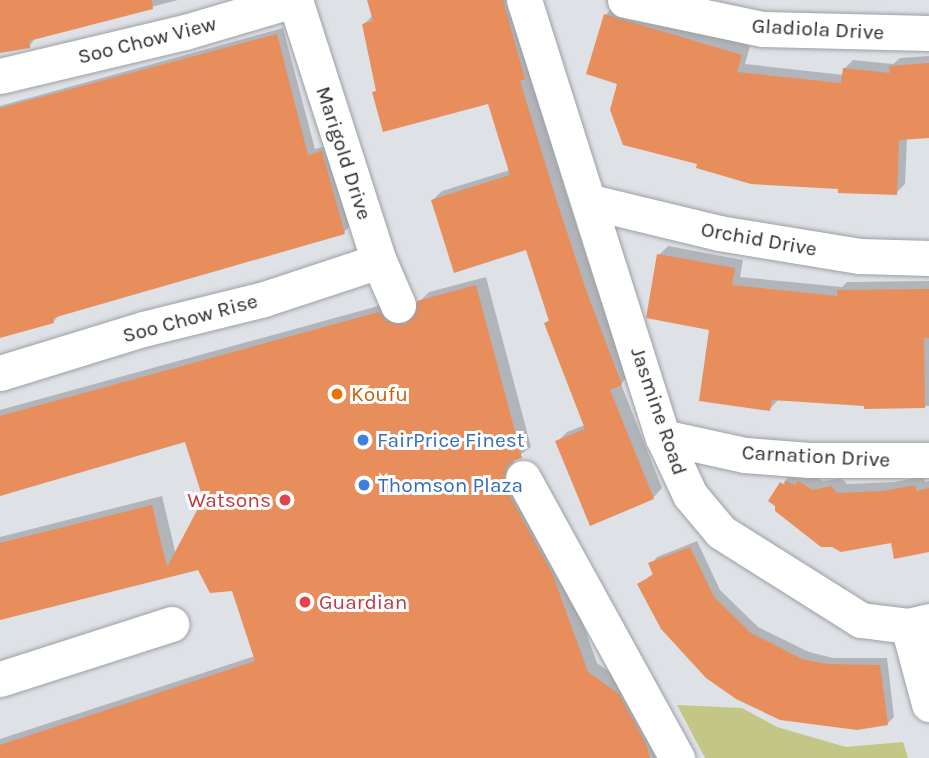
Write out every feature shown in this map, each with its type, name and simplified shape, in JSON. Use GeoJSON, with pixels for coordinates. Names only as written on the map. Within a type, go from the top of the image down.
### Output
{"type":"FeatureCollection","features":[{"type":"Feature","properties":{"kind":"street","name":"Soo Chow View"},"geometry":{"type":"LineString","coordinates":[[0,76],[185,32],[294,0]]}},
{"type":"Feature","properties":{"kind":"street","name":"Marigold Drive"},"geometry":{"type":"LineString","coordinates":[[294,0],[379,261],[398,305]]}},
{"type":"Feature","properties":{"kind":"street","name":"Jasmine Road"},"geometry":{"type":"LineString","coordinates":[[524,0],[591,202],[663,437],[690,495],[721,532],[861,620],[918,623],[929,704]]}},
{"type":"Feature","properties":{"kind":"street","name":"Gladiola Drive"},"geometry":{"type":"LineString","coordinates":[[625,0],[763,29],[929,33]]}},
{"type":"Feature","properties":{"kind":"street","name":"Orchid Drive"},"geometry":{"type":"LineString","coordinates":[[591,202],[719,233],[860,256],[929,258]]}},
{"type":"Feature","properties":{"kind":"street","name":"Soo Chow Rise"},"geometry":{"type":"LineString","coordinates":[[0,373],[143,329],[264,299],[379,261]]}},
{"type":"Feature","properties":{"kind":"street","name":"Carnation Drive"},"geometry":{"type":"LineString","coordinates":[[663,437],[757,456],[809,460],[929,460]]}},
{"type":"Feature","properties":{"kind":"street"},"geometry":{"type":"LineString","coordinates":[[523,478],[677,758]]}},
{"type":"Feature","properties":{"kind":"street"},"geometry":{"type":"LineString","coordinates":[[0,679],[171,624]]}},
{"type":"Feature","properties":{"kind":"green space"},"geometry":{"type":"Polygon","coordinates":[[[677,705],[742,708],[777,727],[846,747],[903,742],[908,758],[705,758],[677,705]]]}},
{"type":"Feature","properties":{"kind":"building"},"geometry":{"type":"Polygon","coordinates":[[[0,0],[152,0],[153,9],[29,41],[30,48],[0,53],[0,0]]]}},
{"type":"Feature","properties":{"kind":"building"},"geometry":{"type":"Polygon","coordinates":[[[367,0],[503,0],[525,79],[520,81],[558,205],[622,385],[610,390],[654,499],[590,526],[555,441],[585,429],[544,323],[549,321],[526,250],[454,273],[431,200],[510,175],[488,104],[383,132],[372,92],[376,91],[362,24],[373,21],[367,0]]]}},
{"type":"Feature","properties":{"kind":"building"},"geometry":{"type":"Polygon","coordinates":[[[604,14],[742,55],[737,72],[841,83],[843,68],[890,73],[889,66],[929,63],[929,138],[899,140],[897,195],[838,193],[838,189],[751,184],[696,168],[697,164],[623,145],[610,110],[617,84],[586,74],[604,14]]]}},
{"type":"Feature","properties":{"kind":"building"},"geometry":{"type":"Polygon","coordinates":[[[277,34],[308,155],[322,151],[345,234],[53,318],[54,323],[0,338],[0,108],[277,34]]]}},
{"type":"Feature","properties":{"kind":"building"},"geometry":{"type":"Polygon","coordinates":[[[657,254],[735,268],[732,285],[837,296],[837,290],[929,289],[929,338],[924,338],[925,408],[864,409],[864,406],[772,400],[770,411],[699,401],[709,330],[646,318],[657,254]]]}},
{"type":"Feature","properties":{"kind":"building","name":"Thomson Plaza"},"geometry":{"type":"Polygon","coordinates":[[[476,285],[522,458],[513,461],[506,468],[505,487],[552,573],[588,672],[619,694],[646,744],[650,758],[0,758],[0,745],[255,661],[232,591],[210,593],[198,570],[0,620],[0,543],[152,505],[167,567],[203,499],[185,442],[0,496],[0,416],[379,312],[387,321],[405,324],[414,316],[417,301],[476,285]]]}},
{"type":"Feature","properties":{"kind":"building"},"geometry":{"type":"Polygon","coordinates":[[[786,481],[795,485],[798,481],[813,490],[831,486],[837,493],[884,491],[915,485],[916,491],[929,488],[929,552],[894,559],[891,543],[841,552],[832,547],[821,547],[775,511],[775,506],[768,501],[780,482],[784,485],[786,481]]]}},
{"type":"Feature","properties":{"kind":"building"},"geometry":{"type":"Polygon","coordinates":[[[690,547],[714,597],[751,633],[802,659],[826,664],[880,665],[888,725],[857,730],[780,720],[736,699],[706,678],[661,629],[637,584],[653,575],[648,563],[690,547]]]}},
{"type":"Feature","properties":{"kind":"place","name":"Koufu"},"geometry":{"type":"Point","coordinates":[337,394]}},
{"type":"Feature","properties":{"kind":"place","name":"FairPrice Finest"},"geometry":{"type":"Point","coordinates":[363,440]}},
{"type":"Feature","properties":{"kind":"place","name":"Thomson Plaza"},"geometry":{"type":"Point","coordinates":[364,485]}},
{"type":"Feature","properties":{"kind":"place","name":"Watsons"},"geometry":{"type":"Point","coordinates":[285,500]}},
{"type":"Feature","properties":{"kind":"place","name":"Guardian"},"geometry":{"type":"Point","coordinates":[305,602]}}]}
